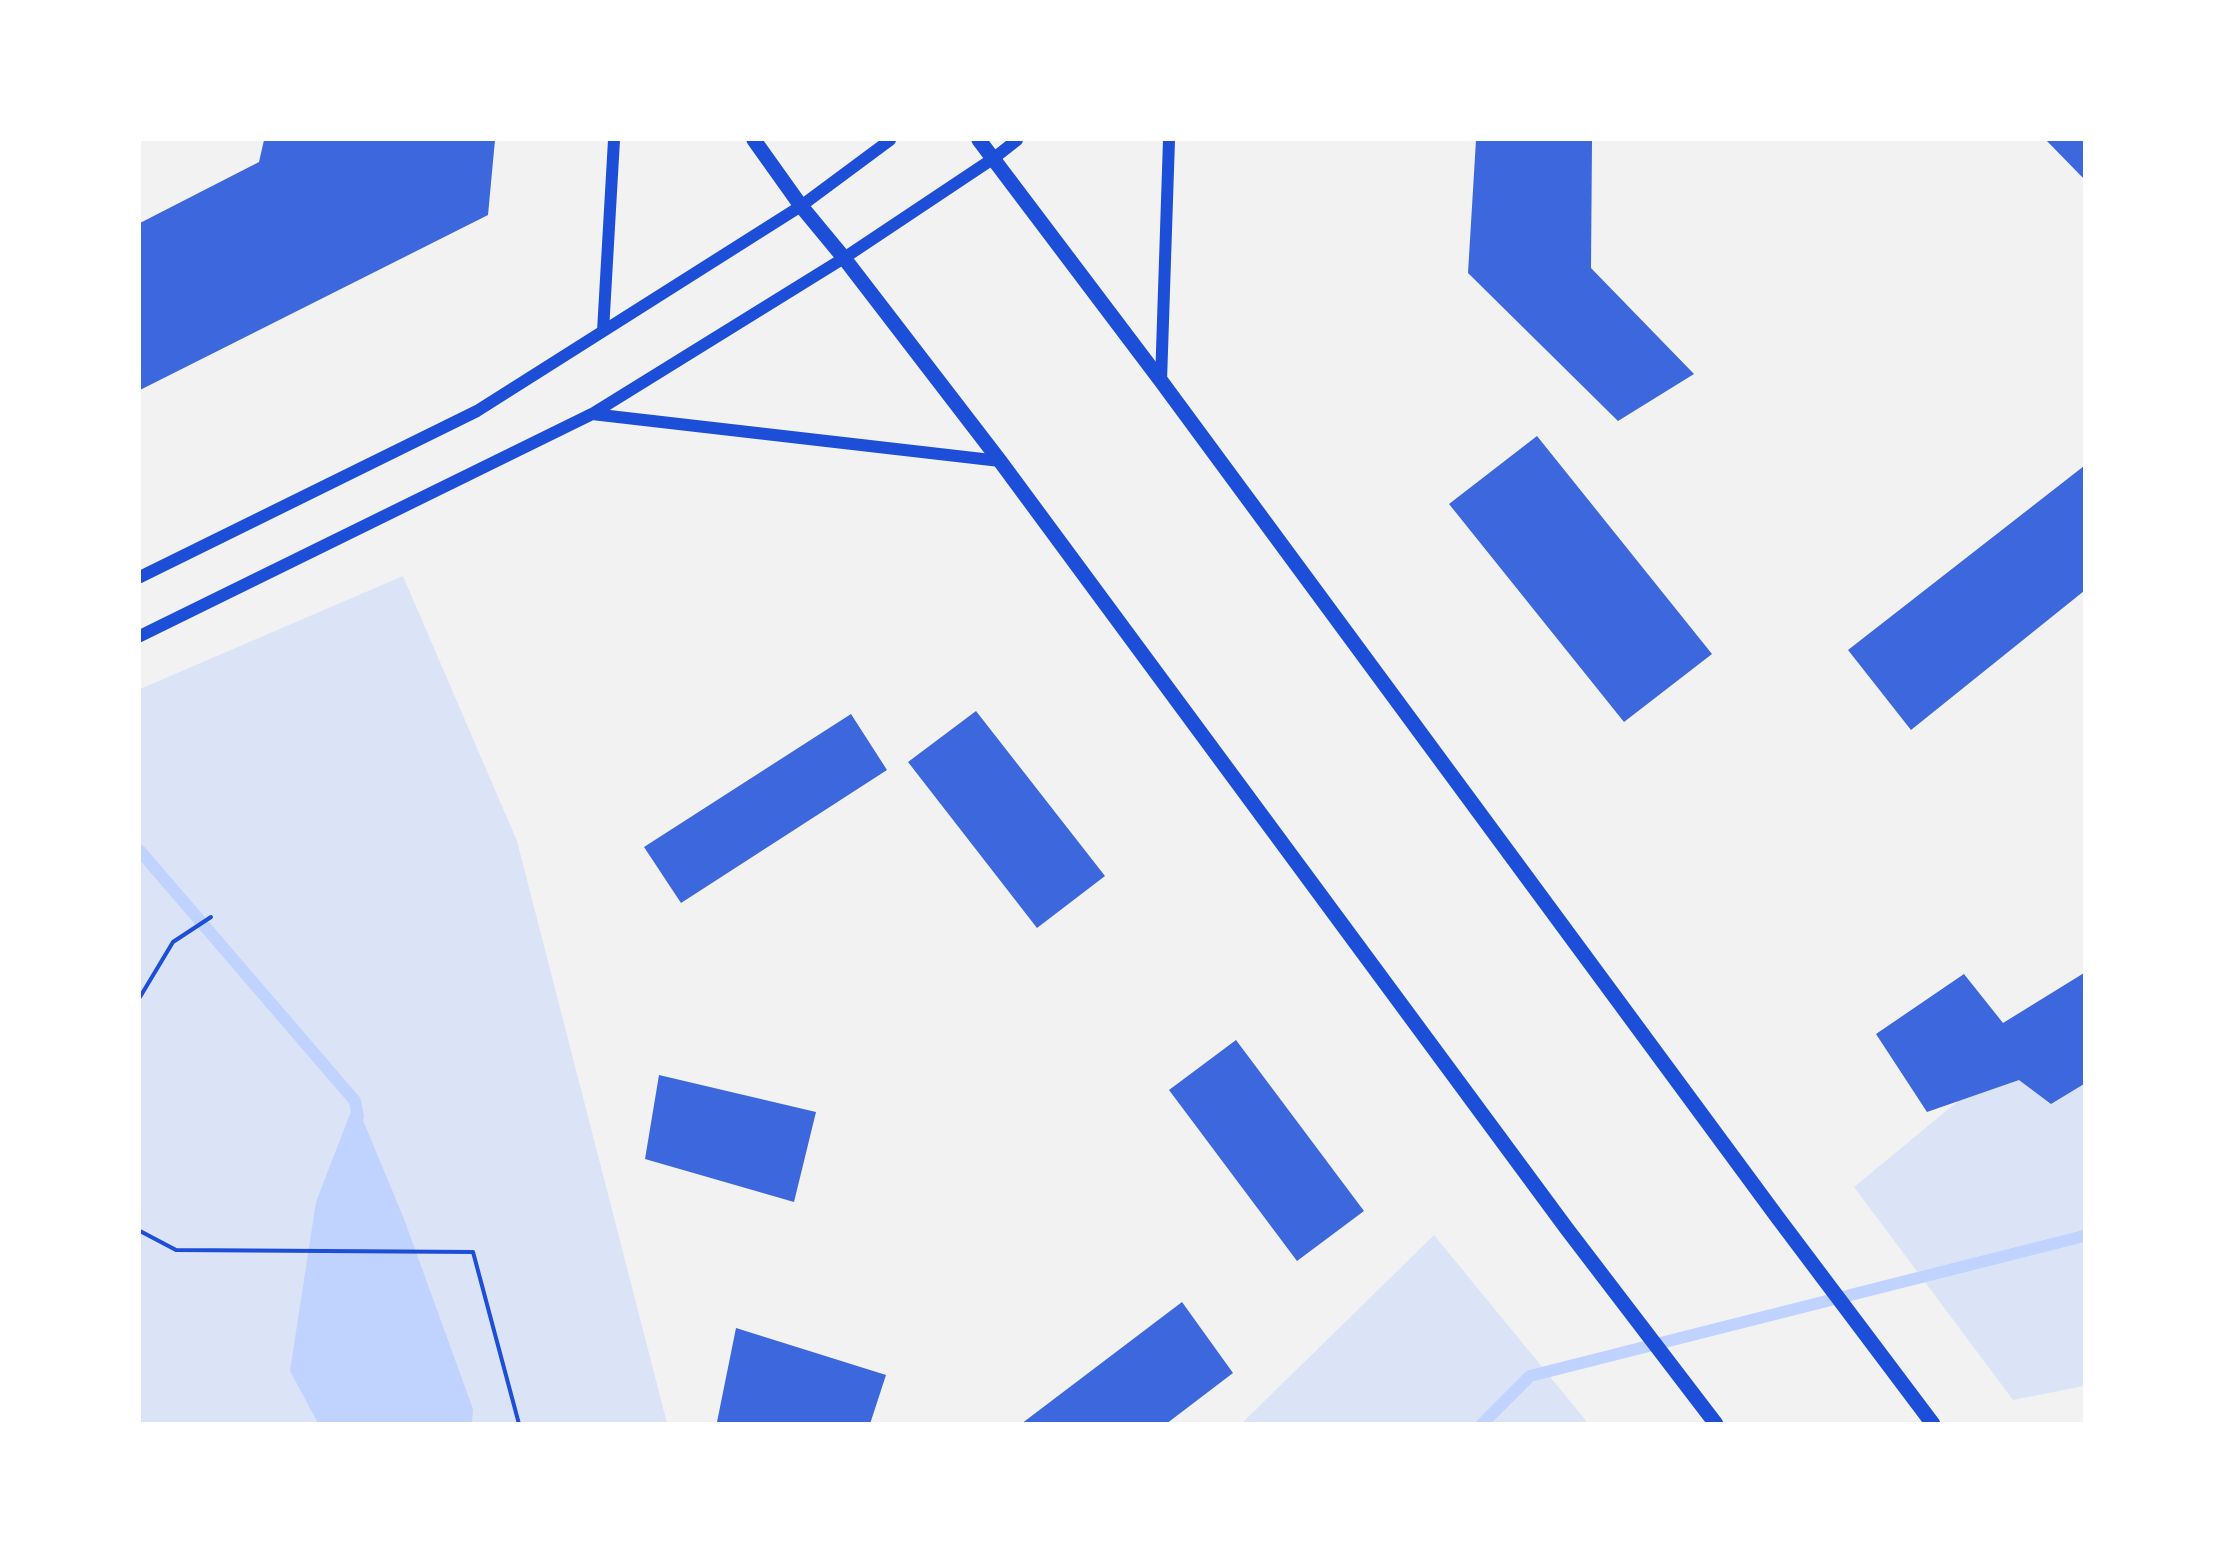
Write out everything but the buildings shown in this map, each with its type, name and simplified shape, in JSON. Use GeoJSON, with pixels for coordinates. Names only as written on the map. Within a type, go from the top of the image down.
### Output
{"type":"FeatureCollection","features":[{"type":"Feature","properties":{"kind":"main road"},"geometry":{"type":"LineString","coordinates":[[603,331],[614,140]]}},
{"type":"Feature","properties":{"kind":"main road"},"geometry":{"type":"LineString","coordinates":[[754,140],[801,206],[844,258],[1000,461],[1567,1229],[1716,1424]]}},
{"type":"Feature","properties":{"kind":"main road"},"geometry":{"type":"LineString","coordinates":[[140,577],[477,411],[801,206],[890,140]]}},
{"type":"Feature","properties":{"kind":"main road"},"geometry":{"type":"LineString","coordinates":[[979,140],[1161,381],[1778,1218],[1933,1424]]}},
{"type":"Feature","properties":{"kind":"main road"},"geometry":{"type":"LineString","coordinates":[[140,636],[592,414],[844,258],[994,158],[1017,140]]}},
{"type":"Feature","properties":{"kind":"main road"},"geometry":{"type":"LineString","coordinates":[[1161,381],[1169,140]]}},
{"type":"Feature","properties":{"kind":"main road"},"geometry":{"type":"LineString","coordinates":[[592,414],[1000,461]]}},
{"type":"Feature","properties":{"kind":"path"},"geometry":{"type":"LineString","coordinates":[[140,997],[173,942],[211,917]]}},
{"type":"Feature","properties":{"kind":"path"},"geometry":{"type":"LineString","coordinates":[[140,1231],[176,1250],[473,1252],[519,1424]]}},
{"type":"Feature","properties":{"kind":"shaded area"},"geometry":{"type":"Polygon","coordinates":[[[403,576],[517,841],[667,1423],[140,1423],[140,689],[403,576]]]}},
{"type":"Feature","properties":{"kind":"shaded area"},"geometry":{"type":"Polygon","coordinates":[[[2084,1020],[2084,1386],[2013,1400],[1854,1187],[1980,1083],[2084,1020]]]}},
{"type":"Feature","properties":{"kind":"shaded area"},"geometry":{"type":"Polygon","coordinates":[[[1434,1235],[1588,1423],[1242,1423],[1434,1235]]]}},
{"type":"Feature","properties":{"kind":"water"},"geometry":{"type":"Polygon","coordinates":[[[355,1101],[404,1219],[473,1409],[472,1423],[318,1423],[290,1371],[316,1202],[355,1101]]]}},
{"type":"Feature","properties":{"kind":"waterway"},"geometry":{"type":"LineString","coordinates":[[140,851],[355,1101],[358,1117]]}},
{"type":"Feature","properties":{"kind":"waterway"},"geometry":{"type":"LineString","coordinates":[[1482,1424],[1530,1376],[2084,1236]]}}]}
